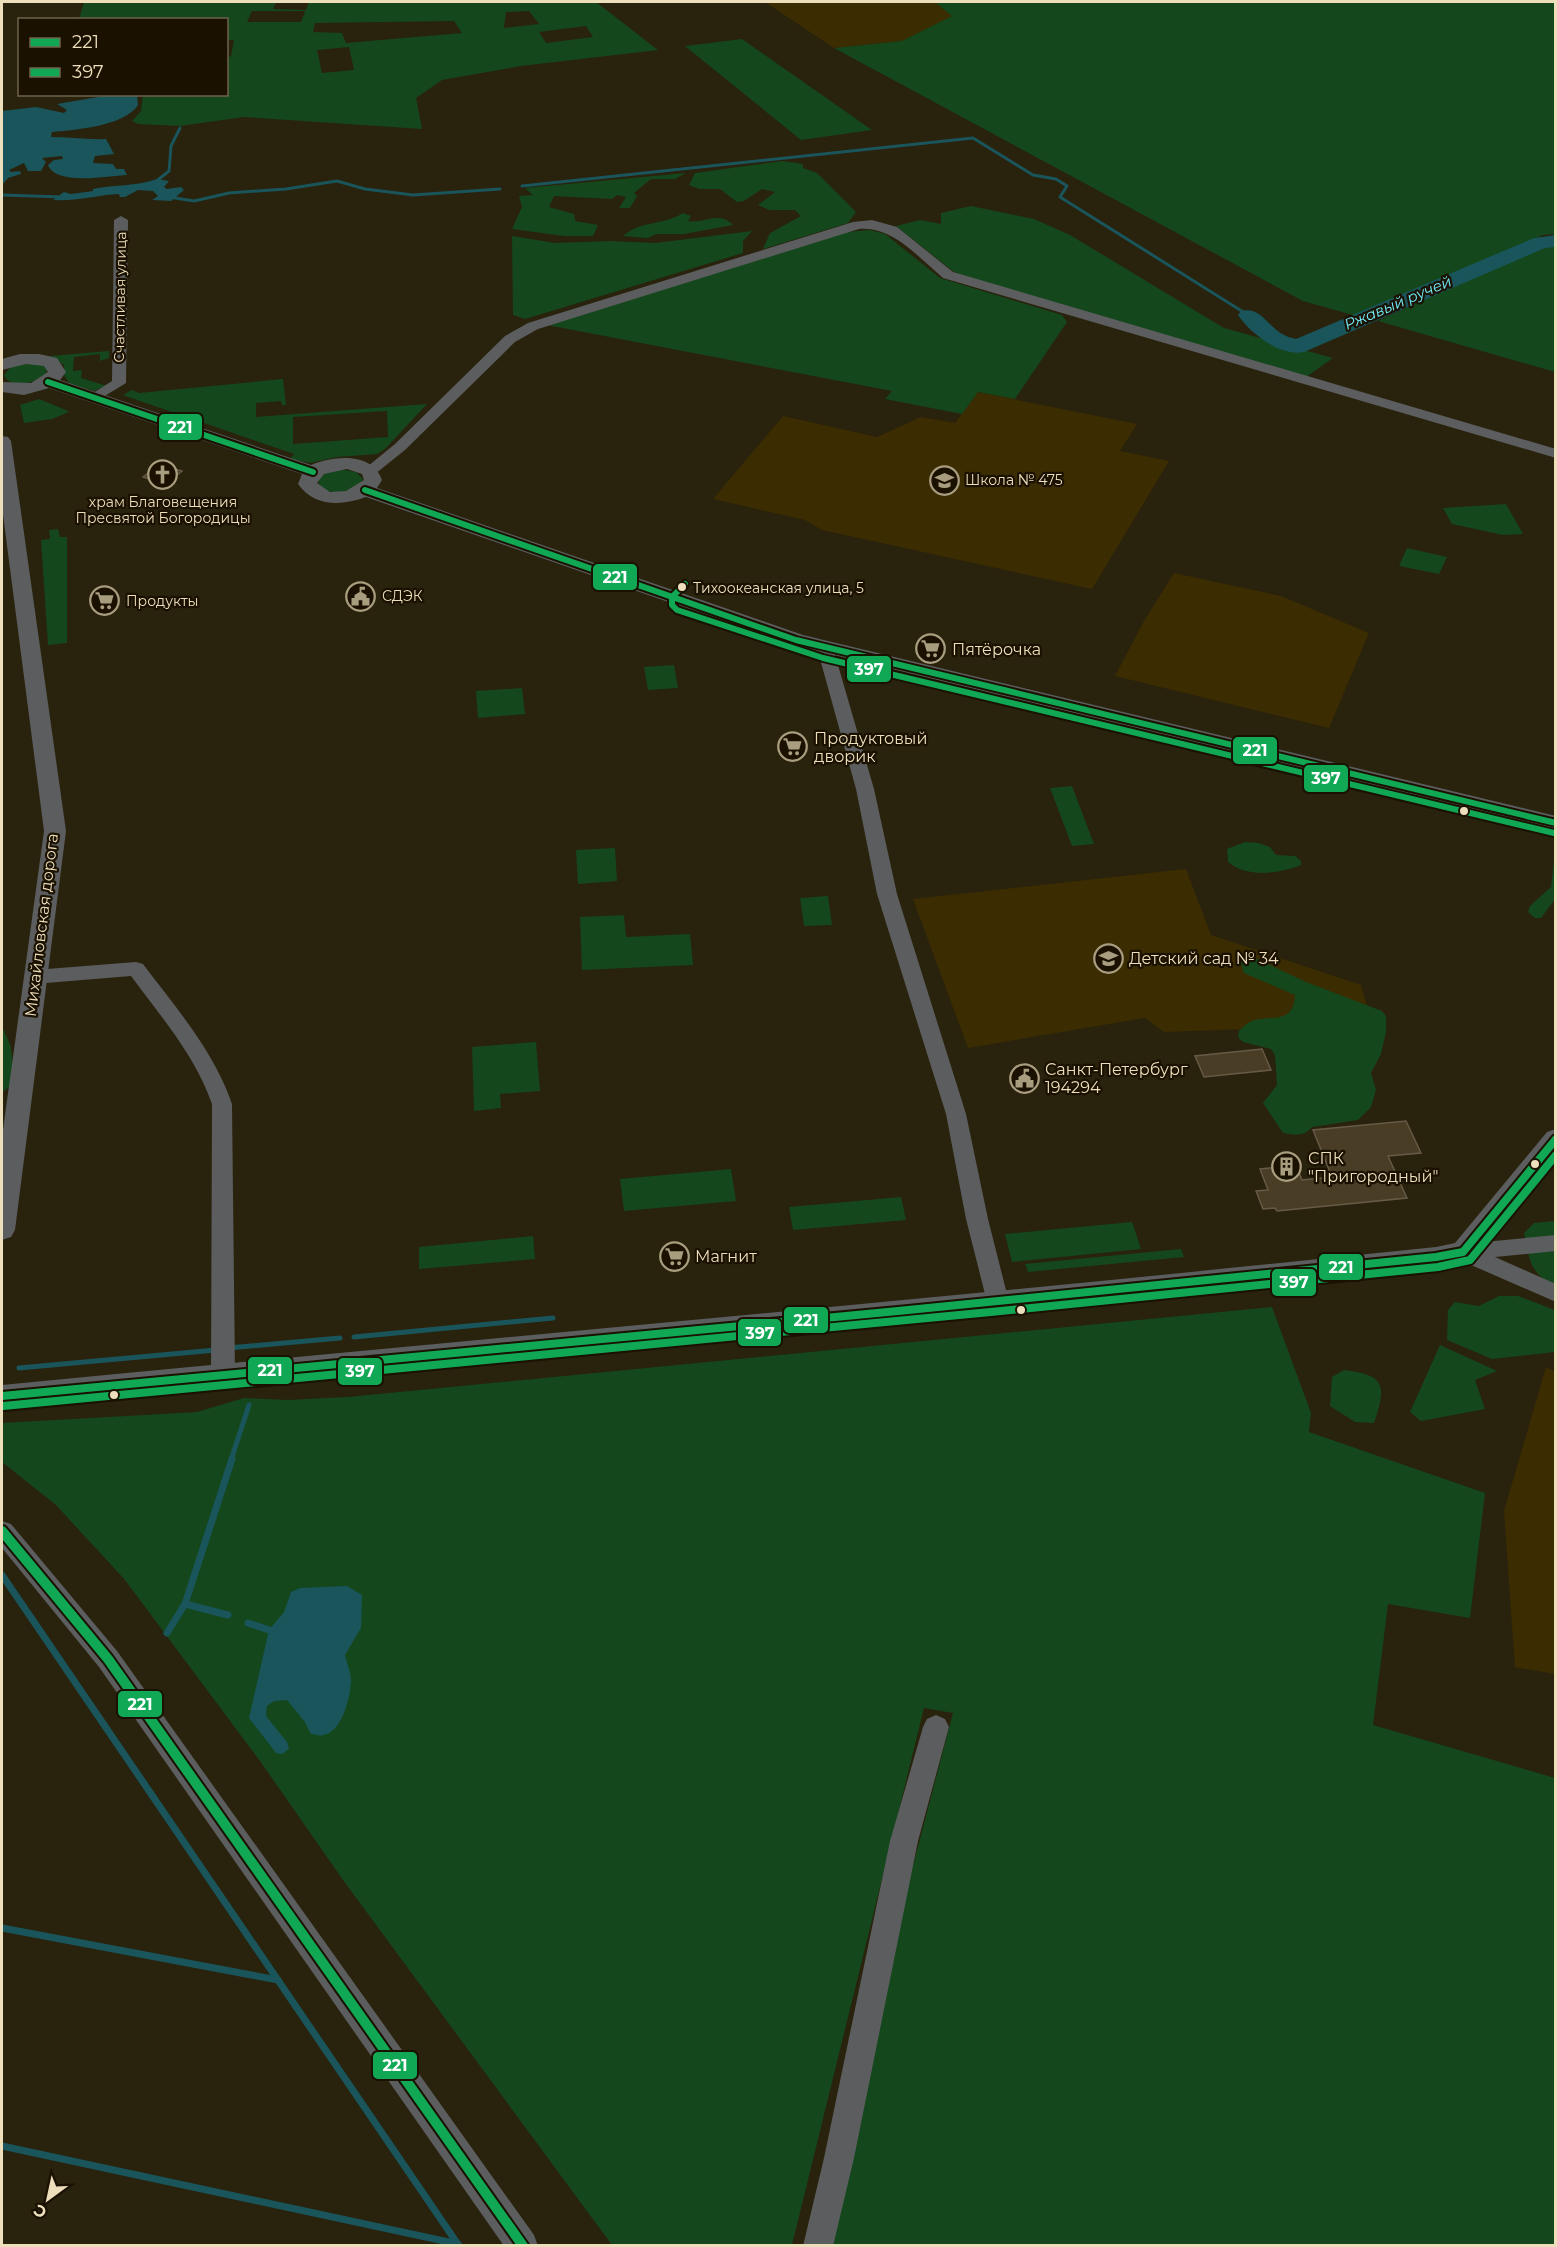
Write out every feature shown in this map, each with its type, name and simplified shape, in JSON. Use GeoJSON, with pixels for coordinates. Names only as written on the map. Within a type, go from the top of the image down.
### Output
{"type":"FeatureCollection","features":[{"type":"Feature","properties":{"kind":"street","name":"Счастливая улица"},"geometry":{"type":"LineString","coordinates":[[95,399],[119,383],[121,220]]}},
{"type":"Feature","properties":{"kind":"street"},"geometry":{"type":"LineString","coordinates":[[1556,454],[948,275],[892,230],[872,224],[858,225],[533,326],[510,339],[368,480],[342,497],[318,494],[310,490],[306,484],[308,477],[323,467],[347,463],[361,466],[368,480],[717,613],[825,648],[1556,823]]}},
{"type":"Feature","properties":{"kind":"street"},"geometry":{"type":"LineString","coordinates":[[2,403],[12,394],[48,382],[57,372],[51,362],[32,358],[4,363]]}},
{"type":"Feature","properties":{"kind":"street"},"geometry":{"type":"LineString","coordinates":[[48,382],[313,472]]}},
{"type":"Feature","properties":{"kind":"street"},"geometry":{"type":"LineString","coordinates":[[2,387],[27,389]]}},
{"type":"Feature","properties":{"kind":"street","name":"Михайловская дорога"},"geometry":{"type":"LineString","coordinates":[[2,441],[8,539],[55,831],[2,1230]]}},
{"type":"Feature","properties":{"kind":"street"},"geometry":{"type":"LineString","coordinates":[[825,648],[865,789],[887,894],[956,1114],[977,1219],[998,1302]]}},
{"type":"Feature","properties":{"kind":"street"},"geometry":{"type":"LineString","coordinates":[[34,977],[136,969],[204,1063],[218,1088],[222,1104],[223,1374]]}},
{"type":"Feature","properties":{"kind":"street"},"geometry":{"type":"LineString","coordinates":[[1463,1252],[1556,1138]]}},
{"type":"Feature","properties":{"kind":"street"},"geometry":{"type":"LineString","coordinates":[[2,1396],[797,1319],[998,1302],[1556,1243]]}},
{"type":"Feature","properties":{"kind":"street"},"geometry":{"type":"LineString","coordinates":[[1463,1252],[1556,1294]]}},
{"type":"Feature","properties":{"kind":"street"},"geometry":{"type":"LineString","coordinates":[[2,1531],[108,1659],[523,2246]]}},
{"type":"Feature","properties":{"kind":"street"},"geometry":{"type":"LineString","coordinates":[[818,2246],[839,2158],[904,1841],[936,1727]]}},
{"type":"Feature","properties":{"kind":"shaded area"},"geometry":{"type":"Polygon","coordinates":[[[765,2],[935,2],[953,16],[902,41],[834,48],[765,2]]]}},
{"type":"Feature","properties":{"kind":"shaded area","name":"Школа № 475"},"geometry":{"type":"Polygon","coordinates":[[[978,392],[1137,424],[1120,451],[1169,461],[1092,589],[822,530],[805,520],[713,499],[783,416],[877,437],[921,417],[955,423],[978,392]]]}},
{"type":"Feature","properties":{"kind":"shaded area"},"geometry":{"type":"Polygon","coordinates":[[[1174,573],[1281,596],[1369,633],[1329,728],[1115,676],[1144,621],[1174,573]]]}},
{"type":"Feature","properties":{"kind":"shaded area","name":"Детский сад № 34"},"geometry":{"type":"Polygon","coordinates":[[[1186,869],[1211,935],[1361,985],[1372,1025],[1164,1032],[1145,1018],[968,1048],[913,899],[1186,869]]]}},
{"type":"Feature","properties":{"kind":"shaded area"},"geometry":{"type":"Polygon","coordinates":[[[1546,1367],[1556,1372],[1555,1674],[1515,1667],[1504,1511],[1546,1367]]]}},
{"type":"Feature","properties":{"kind":"green space"},"geometry":{"type":"Polygon","coordinates":[[[84,2],[276,2],[273,9],[306,10],[309,2],[596,2],[658,50],[521,66],[442,80],[416,98],[422,129],[244,117],[180,126],[138,124],[132,121],[141,111],[143,96],[228,96],[228,58],[231,56],[234,40],[228,40],[228,18],[79,18],[84,2]],[[252,11],[247,22],[301,22],[305,11],[252,11]],[[529,11],[506,12],[504,28],[539,24],[529,11]],[[454,21],[315,23],[313,32],[342,33],[346,43],[462,33],[454,21]],[[586,26],[539,32],[546,43],[593,37],[586,26]],[[349,47],[317,50],[322,73],[354,70],[349,47]]]}},
{"type":"Feature","properties":{"kind":"green space"},"geometry":{"type":"Polygon","coordinates":[[[935,2],[1555,2],[1555,234],[1543,235],[1356,316],[1303,301],[834,48],[902,41],[952,16],[935,2]]]}},
{"type":"Feature","properties":{"kind":"green space"},"geometry":{"type":"Polygon","coordinates":[[[742,39],[872,130],[801,140],[685,46],[742,39]]]}},
{"type":"Feature","properties":{"kind":"green space"},"geometry":{"type":"Polygon","coordinates":[[[783,161],[803,164],[803,168],[817,173],[856,212],[848,223],[763,249],[770,233],[801,216],[795,210],[769,210],[758,205],[775,192],[762,189],[744,201],[737,202],[720,189],[699,189],[689,185],[695,173],[783,161]]]}},
{"type":"Feature","properties":{"kind":"green space"},"geometry":{"type":"Polygon","coordinates":[[[686,173],[675,179],[651,179],[634,193],[637,196],[630,208],[619,208],[626,197],[617,195],[612,199],[554,196],[549,207],[574,214],[575,221],[598,225],[593,236],[564,236],[512,229],[522,207],[519,196],[533,195],[525,188],[686,173]]]}},
{"type":"Feature","properties":{"kind":"green space"},"geometry":{"type":"Polygon","coordinates":[[[971,206],[1034,219],[1070,235],[1224,328],[1333,358],[1306,377],[972,279],[954,272],[896,226],[920,220],[941,224],[941,213],[971,206]]]}},
{"type":"Feature","properties":{"kind":"green space"},"geometry":{"type":"Polygon","coordinates":[[[683,213],[691,216],[688,221],[722,218],[733,225],[684,234],[656,234],[648,238],[623,236],[637,227],[668,220],[683,213]]]}},
{"type":"Feature","properties":{"kind":"green space"},"geometry":{"type":"Polygon","coordinates":[[[870,230],[885,234],[940,278],[1062,315],[1067,322],[1015,399],[978,392],[962,414],[885,399],[892,391],[547,325],[846,232],[870,230]]]}},
{"type":"Feature","properties":{"kind":"green space"},"geometry":{"type":"Polygon","coordinates":[[[752,231],[743,241],[743,253],[525,319],[513,315],[512,236],[555,243],[610,241],[655,243],[752,231]]]}},
{"type":"Feature","properties":{"kind":"green space"},"geometry":{"type":"Polygon","coordinates":[[[1555,244],[1555,372],[1378,321],[1545,245],[1555,244]]]}},
{"type":"Feature","properties":{"kind":"green space"},"geometry":{"type":"Polygon","coordinates":[[[109,351],[109,358],[100,361],[100,354],[74,357],[73,371],[82,370],[81,378],[107,386],[105,389],[100,388],[95,391],[70,384],[64,375],[64,365],[50,356],[109,351]]]}},
{"type":"Feature","properties":{"kind":"green space"},"geometry":{"type":"Polygon","coordinates":[[[27,363],[42,364],[47,367],[46,375],[24,384],[18,384],[12,383],[4,375],[11,367],[27,363]]]}},
{"type":"Feature","properties":{"kind":"green space"},"geometry":{"type":"Polygon","coordinates":[[[283,379],[286,405],[282,405],[281,401],[256,403],[256,417],[427,404],[385,449],[377,454],[337,457],[310,463],[290,459],[294,454],[111,391],[123,395],[132,390],[139,393],[283,379]],[[387,411],[293,417],[293,444],[388,437],[387,411]]]}},
{"type":"Feature","properties":{"kind":"green space"},"geometry":{"type":"Polygon","coordinates":[[[39,399],[69,412],[52,419],[24,423],[20,405],[39,399]]]}},
{"type":"Feature","properties":{"kind":"green space"},"geometry":{"type":"Polygon","coordinates":[[[339,469],[356,472],[363,479],[361,484],[340,492],[319,487],[319,478],[339,469]]]}},
{"type":"Feature","properties":{"kind":"green space"},"geometry":{"type":"Polygon","coordinates":[[[1506,504],[1523,534],[1503,535],[1452,524],[1443,508],[1506,504]]]}},
{"type":"Feature","properties":{"kind":"green space"},"geometry":{"type":"Polygon","coordinates":[[[58,529],[60,537],[67,537],[67,643],[48,645],[41,540],[50,539],[49,530],[58,529]]]}},
{"type":"Feature","properties":{"kind":"green space"},"geometry":{"type":"Polygon","coordinates":[[[1407,548],[1447,557],[1439,574],[1399,566],[1407,548]]]}},
{"type":"Feature","properties":{"kind":"green space"},"geometry":{"type":"Polygon","coordinates":[[[674,665],[678,688],[648,690],[644,667],[674,665]]]}},
{"type":"Feature","properties":{"kind":"green space"},"geometry":{"type":"Polygon","coordinates":[[[522,688],[525,714],[478,718],[476,691],[522,688]]]}},
{"type":"Feature","properties":{"kind":"green space"},"geometry":{"type":"Polygon","coordinates":[[[1072,786],[1094,844],[1072,846],[1050,788],[1072,786]]]}},
{"type":"Feature","properties":{"kind":"green space"},"geometry":{"type":"Polygon","coordinates":[[[1245,842],[1270,847],[1276,855],[1295,856],[1301,861],[1301,865],[1283,871],[1263,873],[1236,867],[1228,862],[1227,849],[1245,842]]]}},
{"type":"Feature","properties":{"kind":"green space"},"geometry":{"type":"Polygon","coordinates":[[[615,848],[617,881],[578,884],[576,850],[615,848]]]}},
{"type":"Feature","properties":{"kind":"green space"},"geometry":{"type":"Polygon","coordinates":[[[1555,852],[1555,899],[1541,918],[1535,918],[1528,912],[1530,906],[1551,887],[1555,852]]]}},
{"type":"Feature","properties":{"kind":"green space"},"geometry":{"type":"Polygon","coordinates":[[[828,896],[832,925],[804,926],[800,898],[828,896]]]}},
{"type":"Feature","properties":{"kind":"green space"},"geometry":{"type":"Polygon","coordinates":[[[624,915],[626,937],[690,934],[693,965],[582,970],[580,917],[624,915]]]}},
{"type":"Feature","properties":{"kind":"green space"},"geometry":{"type":"Polygon","coordinates":[[[1251,956],[1306,982],[1382,1011],[1386,1016],[1386,1032],[1381,1054],[1371,1073],[1376,1090],[1371,1107],[1358,1120],[1312,1127],[1299,1134],[1283,1133],[1263,1103],[1277,1085],[1275,1055],[1271,1049],[1243,1042],[1238,1037],[1239,1031],[1253,1021],[1287,1014],[1294,1004],[1295,995],[1244,973],[1241,963],[1251,956]]]}},
{"type":"Feature","properties":{"kind":"green space"},"geometry":{"type":"Polygon","coordinates":[[[2,1026],[11,1047],[14,1084],[2,1092],[2,1026]]]}},
{"type":"Feature","properties":{"kind":"green space"},"geometry":{"type":"Polygon","coordinates":[[[536,1042],[540,1091],[500,1094],[501,1108],[474,1111],[472,1047],[536,1042]]]}},
{"type":"Feature","properties":{"kind":"green space"},"geometry":{"type":"Polygon","coordinates":[[[731,1169],[736,1201],[624,1211],[620,1179],[731,1169]]]}},
{"type":"Feature","properties":{"kind":"green space"},"geometry":{"type":"Polygon","coordinates":[[[901,1197],[906,1220],[793,1230],[789,1207],[901,1197]]]}},
{"type":"Feature","properties":{"kind":"green space"},"geometry":{"type":"Polygon","coordinates":[[[1555,1221],[1555,1287],[1535,1271],[1524,1233],[1534,1223],[1555,1221]]]}},
{"type":"Feature","properties":{"kind":"green space"},"geometry":{"type":"Polygon","coordinates":[[[1132,1222],[1141,1249],[1012,1262],[1005,1234],[1132,1222]]]}},
{"type":"Feature","properties":{"kind":"green space"},"geometry":{"type":"Polygon","coordinates":[[[533,1236],[535,1259],[419,1269],[419,1247],[533,1236]]]}},
{"type":"Feature","properties":{"kind":"green space"},"geometry":{"type":"Polygon","coordinates":[[[1181,1249],[1184,1257],[1028,1272],[1025,1264],[1181,1249]]]}},
{"type":"Feature","properties":{"kind":"green space"},"geometry":{"type":"Polygon","coordinates":[[[1499,1296],[1518,1296],[1555,1310],[1555,1352],[1492,1359],[1447,1340],[1448,1310],[1455,1302],[1479,1306],[1499,1296]]]}},
{"type":"Feature","properties":{"kind":"green space"},"geometry":{"type":"Polygon","coordinates":[[[1272,1307],[1311,1413],[1309,1432],[1485,1493],[1470,1618],[1388,1604],[1373,1725],[1555,1778],[1555,2245],[829,2245],[904,1900],[953,1713],[924,1708],[792,2245],[612,2245],[343,1880],[260,1761],[125,1580],[56,1505],[2,1462],[2,1423],[197,1412],[244,1398],[288,1400],[348,1397],[1272,1307]]]}},
{"type":"Feature","properties":{"kind":"green space"},"geometry":{"type":"Polygon","coordinates":[[[1440,1345],[1497,1371],[1475,1380],[1485,1409],[1421,1421],[1410,1412],[1440,1345]]]}},
{"type":"Feature","properties":{"kind":"green space"},"geometry":{"type":"Polygon","coordinates":[[[1344,1370],[1368,1375],[1379,1384],[1381,1399],[1374,1423],[1355,1422],[1330,1406],[1332,1377],[1344,1370]]]}},
{"type":"Feature","properties":{"kind":"water"},"geometry":{"type":"Polygon","coordinates":[[[104,96],[137,96],[138,105],[122,118],[99,126],[52,132],[51,137],[106,139],[114,154],[95,156],[93,163],[113,164],[116,169],[124,169],[127,175],[96,178],[61,176],[53,172],[48,165],[54,160],[63,159],[62,156],[42,158],[46,162],[41,171],[28,171],[24,163],[9,170],[11,172],[20,171],[21,174],[8,178],[2,185],[2,111],[36,107],[64,113],[67,110],[57,104],[104,96]]]}},
{"type":"Feature","properties":{"kind":"water"},"geometry":{"type":"Polygon","coordinates":[[[157,179],[169,181],[164,187],[167,189],[181,187],[184,190],[171,201],[152,200],[158,196],[153,191],[138,190],[125,197],[120,197],[119,194],[53,200],[64,192],[71,194],[93,191],[101,187],[157,179]]]}},
{"type":"Feature","properties":{"kind":"water"},"geometry":{"type":"Polygon","coordinates":[[[347,1586],[362,1595],[361,1628],[345,1655],[351,1680],[345,1711],[335,1728],[328,1734],[320,1735],[310,1733],[305,1722],[287,1700],[274,1701],[267,1706],[266,1716],[287,1742],[289,1749],[282,1754],[276,1753],[249,1718],[269,1630],[284,1612],[291,1592],[300,1588],[347,1586]]]}},
{"type":"Feature","properties":{"kind":"building","name":"храм Благовещения Пресвятой Богородицы"},"geometry":{"type":"Polygon","coordinates":[[[160,464],[182,471],[165,484],[143,477],[160,464]]]}},
{"type":"Feature","properties":{"kind":"building"},"geometry":{"type":"Polygon","coordinates":[[[1262,1049],[1271,1070],[1204,1077],[1195,1056],[1262,1049]]]}},
{"type":"Feature","properties":{"kind":"building","name":"СПК \"Пригородный\""},"geometry":{"type":"Polygon","coordinates":[[[1406,1121],[1421,1153],[1388,1156],[1407,1198],[1277,1211],[1275,1208],[1263,1209],[1256,1191],[1268,1190],[1260,1169],[1296,1165],[1302,1180],[1332,1177],[1313,1130],[1406,1121]]]}},
{"type":"Feature","properties":{"kind":"waterway"},"geometry":{"type":"LineString","coordinates":[[154,183],[169,171],[171,146],[180,128]]}},
{"type":"Feature","properties":{"kind":"waterway"},"geometry":{"type":"LineString","coordinates":[[522,186],[973,138],[1033,175],[1056,179],[1067,186],[1060,197],[1248,315]]}},
{"type":"Feature","properties":{"kind":"waterway"},"geometry":{"type":"LineString","coordinates":[[169,197],[194,201],[229,193],[286,189],[337,181],[365,189],[413,195],[500,189]]}},
{"type":"Feature","properties":{"kind":"waterway"},"geometry":{"type":"LineString","coordinates":[[2,195],[63,197]]}},
{"type":"Feature","properties":{"kind":"waterway","name":"Ржавый ручей"},"geometry":{"type":"LineString","coordinates":[[1248,315],[1274,338],[1296,347],[1541,242],[1556,241]]}},
{"type":"Feature","properties":{"kind":"waterway"},"geometry":{"type":"LineString","coordinates":[[354,1337],[553,1318]]}},
{"type":"Feature","properties":{"kind":"waterway"},"geometry":{"type":"LineString","coordinates":[[228,1348],[340,1338]]}},
{"type":"Feature","properties":{"kind":"waterway"},"geometry":{"type":"LineString","coordinates":[[19,1368],[216,1350]]}},
{"type":"Feature","properties":{"kind":"waterway"},"geometry":{"type":"LineString","coordinates":[[231,1460],[249,1405]]}},
{"type":"Feature","properties":{"kind":"waterway"},"geometry":{"type":"LineString","coordinates":[[185,1604],[232,1459]]}},
{"type":"Feature","properties":{"kind":"waterway"},"geometry":{"type":"LineString","coordinates":[[2,1575],[278,1980]]}},
{"type":"Feature","properties":{"kind":"waterway"},"geometry":{"type":"LineString","coordinates":[[167,1633],[185,1604]]}},
{"type":"Feature","properties":{"kind":"waterway"},"geometry":{"type":"LineString","coordinates":[[185,1604],[228,1615]]}},
{"type":"Feature","properties":{"kind":"waterway"},"geometry":{"type":"LineString","coordinates":[[248,1623],[269,1630]]}},
{"type":"Feature","properties":{"kind":"waterway"},"geometry":{"type":"LineString","coordinates":[[2,1928],[278,1980]]}},
{"type":"Feature","properties":{"kind":"waterway"},"geometry":{"type":"LineString","coordinates":[[278,1980],[458,2244]]}},
{"type":"Feature","properties":{"kind":"waterway"},"geometry":{"type":"LineString","coordinates":[[2,2146],[458,2244]]}},
{"type":"Feature","properties":{"kind":"transit line","name":"221"},"geometry":{"type":"LineString","coordinates":[[48,382],[313,472]]}},
{"type":"Feature","properties":{"kind":"transit line","name":"221"},"geometry":{"type":"LineString","coordinates":[[365,490],[796,640],[1556,823]]}},
{"type":"Feature","properties":{"kind":"transit line","name":"397"},"geometry":{"type":"LineString","coordinates":[[685,584],[672,597],[672,605],[677,610],[823,658],[1554,833]]}},
{"type":"Feature","properties":{"kind":"transit line","name":"221"},"geometry":{"type":"LineString","coordinates":[[2,1396],[898,1311],[1436,1257],[1463,1252],[1556,1139]]}},
{"type":"Feature","properties":{"kind":"transit line","name":"397"},"geometry":{"type":"LineString","coordinates":[[3,1406],[788,1330],[1078,1305],[1438,1267],[1470,1260],[1556,1155]]}},
{"type":"Feature","properties":{"kind":"transit line","name":"221"},"geometry":{"type":"LineString","coordinates":[[2,1531],[108,1659],[523,2246]]}},
{"type":"Feature","properties":{"kind":"place","name":"храм Благовещения Пресвятой Богородицы"},"geometry":{"type":"Point","coordinates":[163,475]}},
{"type":"Feature","properties":{"kind":"place","name":"Школа № 475"},"geometry":{"type":"Point","coordinates":[944,480]}},
{"type":"Feature","properties":{"kind":"place","name":"Тихоокеанская улица, 5"},"geometry":{"type":"Point","coordinates":[682,587]}},
{"type":"Feature","properties":{"kind":"place","name":"СДЭК"},"geometry":{"type":"Point","coordinates":[361,596]}},
{"type":"Feature","properties":{"kind":"place","name":"Продукты"},"geometry":{"type":"Point","coordinates":[105,601]}},
{"type":"Feature","properties":{"kind":"place","name":"Пятёрочка"},"geometry":{"type":"Point","coordinates":[931,649]}},
{"type":"Feature","properties":{"kind":"place","name":"Продуктовый дворик"},"geometry":{"type":"Point","coordinates":[793,747]}},
{"type":"Feature","properties":{"kind":"place","name":"Детский сад № 34"},"geometry":{"type":"Point","coordinates":[1108,958]}},
{"type":"Feature","properties":{"kind":"place","name":"Санкт-Петербург 194294"},"geometry":{"type":"Point","coordinates":[1024,1078]}},
{"type":"Feature","properties":{"kind":"place","name":"СПК \"Пригородный\""},"geometry":{"type":"Point","coordinates":[1287,1167]}},
{"type":"Feature","properties":{"kind":"place","name":"Магнит"},"geometry":{"type":"Point","coordinates":[674,1256]}}]}
